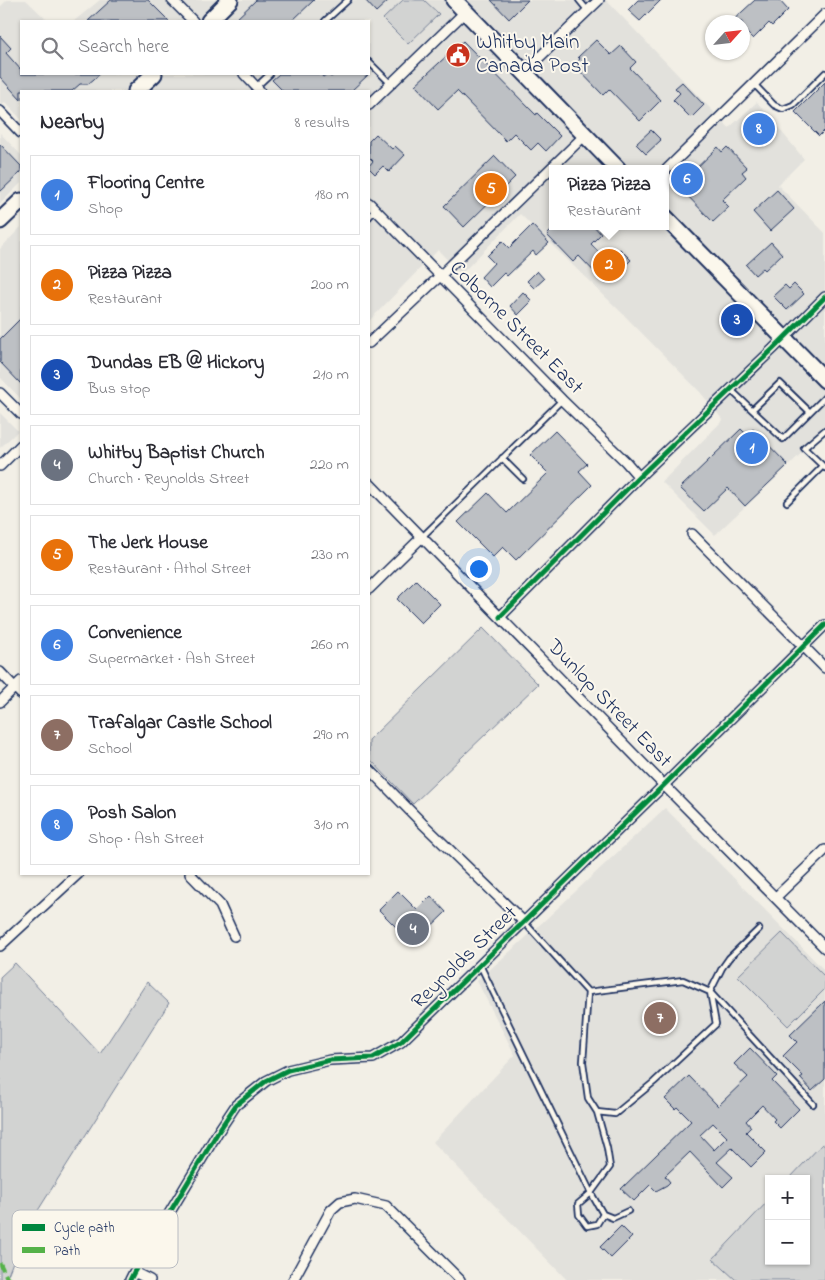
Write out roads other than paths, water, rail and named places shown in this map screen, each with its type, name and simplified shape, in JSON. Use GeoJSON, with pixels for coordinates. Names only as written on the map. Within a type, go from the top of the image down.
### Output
{"type":"FeatureCollection","features":[{"type":"Feature","properties":{"kind":"main road"},"geometry":{"type":"LineString","coordinates":[[210,20],[230,0]]}},
{"type":"Feature","properties":{"kind":"main road"},"geometry":{"type":"LineString","coordinates":[[459,4],[614,165]]}},
{"type":"Feature","properties":{"kind":"main road"},"geometry":{"type":"LineString","coordinates":[[137,90],[153,75]]}},
{"type":"Feature","properties":{"kind":"main road"},"geometry":{"type":"LineString","coordinates":[[0,221],[20,202]]}},
{"type":"Feature","properties":{"kind":"main road"},"geometry":{"type":"LineString","coordinates":[[669,221],[825,380]]}},
{"type":"Feature","properties":{"kind":"street"},"geometry":{"type":"LineString","coordinates":[[172,0],[192,20]]}},
{"type":"Feature","properties":{"kind":"street"},"geometry":{"type":"LineString","coordinates":[[524,72],[599,0]]}},
{"type":"Feature","properties":{"kind":"street"},"geometry":{"type":"LineString","coordinates":[[370,104],[391,84],[459,4]]}},
{"type":"Feature","properties":{"kind":"street"},"geometry":{"type":"LineString","coordinates":[[669,167],[825,14]]}},
{"type":"Feature","properties":{"kind":"street"},"geometry":{"type":"LineString","coordinates":[[245,75],[258,89]]}},
{"type":"Feature","properties":{"kind":"street"},"geometry":{"type":"LineString","coordinates":[[0,111],[20,132]]}},
{"type":"Feature","properties":{"kind":"street"},"geometry":{"type":"LineString","coordinates":[[554,165],[585,135]]}},
{"type":"Feature","properties":{"kind":"street"},"geometry":{"type":"LineString","coordinates":[[370,342],[549,170]]}},
{"type":"Feature","properties":{"kind":"street","name":"Colborne Street East"},"geometry":{"type":"LineString","coordinates":[[371,210],[440,276],[626,462],[639,478]]}},
{"type":"Feature","properties":{"kind":"street"},"geometry":{"type":"LineString","coordinates":[[500,617],[639,478],[825,297]]}},
{"type":"Feature","properties":{"kind":"street"},"geometry":{"type":"LineString","coordinates":[[0,393],[20,413]]}},
{"type":"Feature","properties":{"kind":"street"},"geometry":{"type":"LineString","coordinates":[[0,466],[20,446]]}},
{"type":"Feature","properties":{"kind":"street","name":"Dunlop Street East"},"geometry":{"type":"LineString","coordinates":[[370,484],[825,948]]}},
{"type":"Feature","properties":{"kind":"street"},"geometry":{"type":"LineString","coordinates":[[692,534],[825,668]]}},
{"type":"Feature","properties":{"kind":"street"},"geometry":{"type":"LineString","coordinates":[[370,588],[422,537]]}},
{"type":"Feature","properties":{"kind":"street","name":"Reynolds Street"},"geometry":{"type":"LineString","coordinates":[[171,1210],[236,1105],[266,1081],[288,1070],[330,1060],[373,1058],[401,1042],[825,625]]}},
{"type":"Feature","properties":{"kind":"street"},"geometry":{"type":"LineString","coordinates":[[0,672],[19,687],[0,702]]}},
{"type":"Feature","properties":{"kind":"street"},"geometry":{"type":"LineString","coordinates":[[370,770],[524,922]]}},
{"type":"Feature","properties":{"kind":"street"},"geometry":{"type":"LineString","coordinates":[[776,897],[825,850]]}},
{"type":"Feature","properties":{"kind":"street"},"geometry":{"type":"LineString","coordinates":[[0,946],[77,875]]}},
{"type":"Feature","properties":{"kind":"street"},"geometry":{"type":"LineString","coordinates":[[191,875],[220,905],[234,936]]}},
{"type":"Feature","properties":{"kind":"street"},"geometry":{"type":"LineString","coordinates":[[293,1280],[331,1210],[340,1202],[356,1199],[386,1206],[460,1280]]}},
{"type":"Feature","properties":{"kind":"street"},"geometry":{"type":"LineString","coordinates":[[132,1276],[150,1280]]}},
{"type":"Feature","properties":{"kind":"lane"},"geometry":{"type":"LineString","coordinates":[[326,20],[348,0]]}},
{"type":"Feature","properties":{"kind":"lane"},"geometry":{"type":"LineString","coordinates":[[578,0],[588,10]]}},
{"type":"Feature","properties":{"kind":"lane"},"geometry":{"type":"LineString","coordinates":[[370,63],[391,84]]}},
{"type":"Feature","properties":{"kind":"lane"},"geometry":{"type":"LineString","coordinates":[[754,84],[774,104],[783,109],[793,105],[825,73]]}},
{"type":"Feature","properties":{"kind":"lane"},"geometry":{"type":"LineString","coordinates":[[258,89],[269,75]]}},
{"type":"Feature","properties":{"kind":"lane"},"geometry":{"type":"LineString","coordinates":[[752,410],[780,383],[810,412]]}},
{"type":"Feature","properties":{"kind":"lane"},"geometry":{"type":"LineString","coordinates":[[731,390],[783,439],[825,397]]}},
{"type":"Feature","properties":{"kind":"lane"},"geometry":{"type":"LineString","coordinates":[[422,537],[562,400]]}},
{"type":"Feature","properties":{"kind":"lane"},"geometry":{"type":"LineString","coordinates":[[787,502],[824,467],[804,448],[825,430]]}},
{"type":"Feature","properties":{"kind":"lane"},"geometry":{"type":"LineString","coordinates":[[502,458],[524,479]]}},
{"type":"Feature","properties":{"kind":"lane"},"geometry":{"type":"LineString","coordinates":[[524,922],[588,992],[583,1062],[588,1098],[598,1112],[610,1167],[591,1193],[578,1204],[579,1215],[586,1226],[597,1224],[603,1214]]}},
{"type":"Feature","properties":{"kind":"lane"},"geometry":{"type":"LineString","coordinates":[[598,1112],[614,1114],[654,1082],[716,1024],[710,992],[729,958],[759,929]]}},
{"type":"Feature","properties":{"kind":"lane"},"geometry":{"type":"LineString","coordinates":[[480,965],[603,1214],[613,1218],[628,1210]]}},
{"type":"Feature","properties":{"kind":"lane"},"geometry":{"type":"LineString","coordinates":[[588,992],[683,980],[710,992],[813,1104]]}},
{"type":"Feature","properties":{"kind":"place","name":"Whitby Main Canada Post"},"geometry":{"type":"Point","coordinates":[458,55]}},
{"type":"Feature","properties":{"kind":"place","name":"Posh Salon"},"geometry":{"type":"Point","coordinates":[759,129]}},
{"type":"Feature","properties":{"kind":"place","name":"Convenience"},"geometry":{"type":"Point","coordinates":[687,179]}},
{"type":"Feature","properties":{"kind":"place","name":"The Jerk House"},"geometry":{"type":"Point","coordinates":[491,189]}},
{"type":"Feature","properties":{"kind":"place","name":"Pizza Pizza"},"geometry":{"type":"Point","coordinates":[609,265]}},
{"type":"Feature","properties":{"kind":"place","name":"Dundas EB @ Hickory"},"geometry":{"type":"Point","coordinates":[737,320]}},
{"type":"Feature","properties":{"kind":"place","name":"Flooring Centre"},"geometry":{"type":"Point","coordinates":[752,448]}},
{"type":"Feature","properties":{"kind":"place","name":"Whitby Baptist Church"},"geometry":{"type":"Point","coordinates":[413,929]}},
{"type":"Feature","properties":{"kind":"place","name":"Trafalgar Castle School"},"geometry":{"type":"Point","coordinates":[660,1018]}}]}
